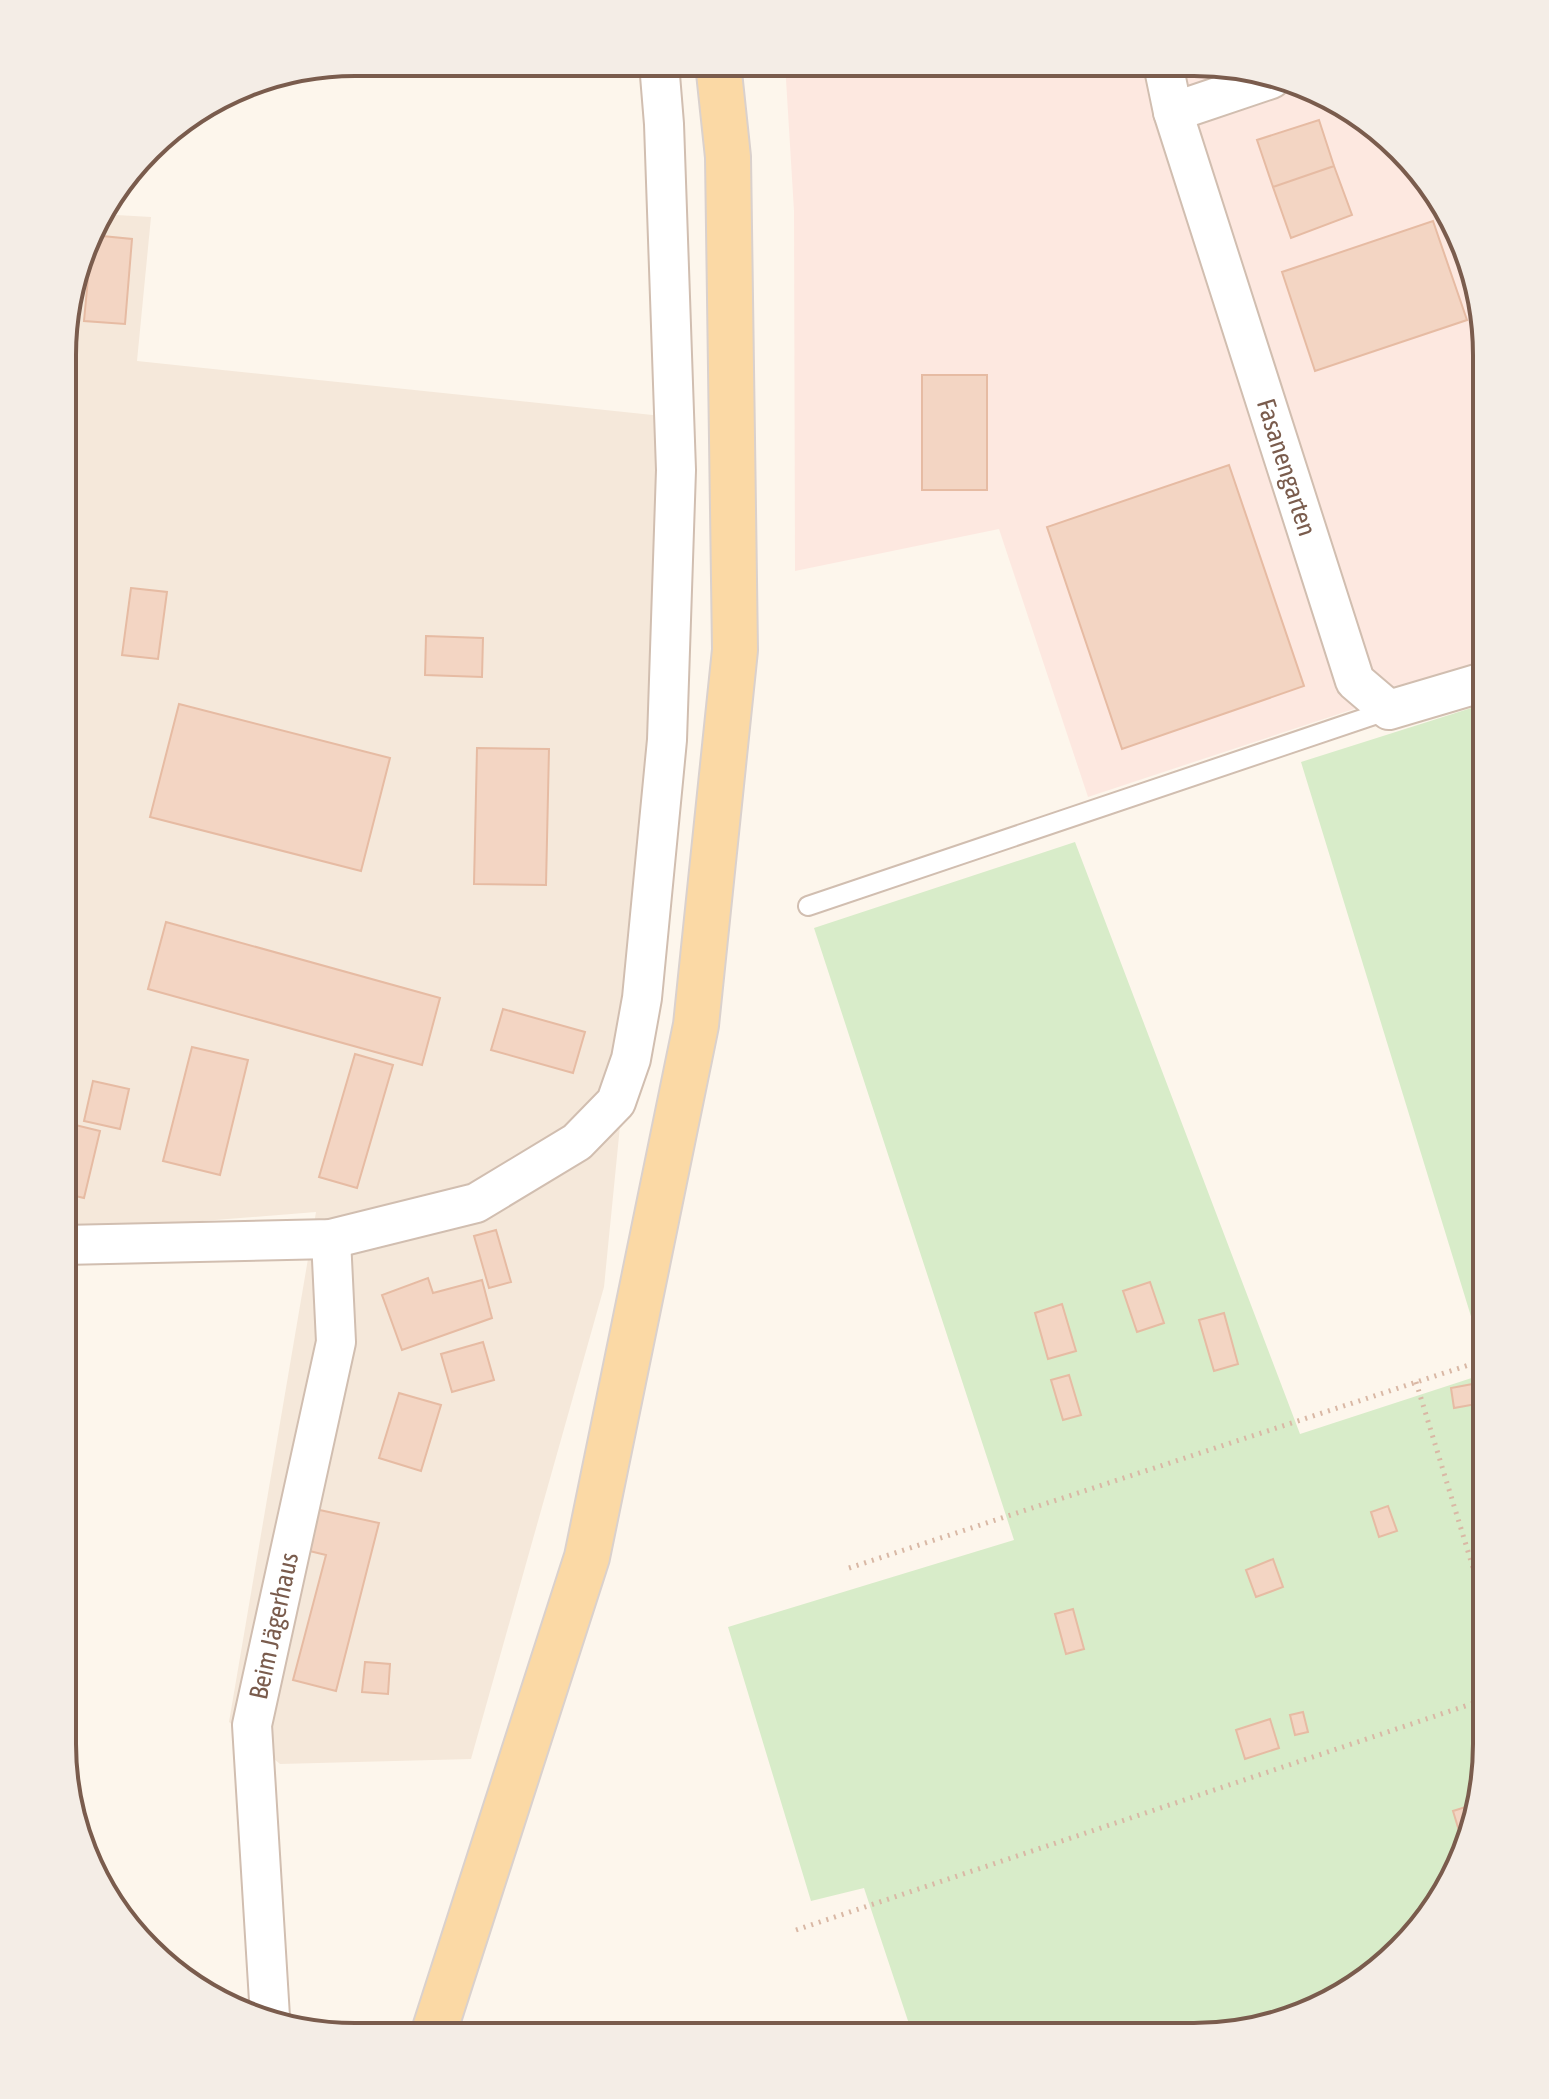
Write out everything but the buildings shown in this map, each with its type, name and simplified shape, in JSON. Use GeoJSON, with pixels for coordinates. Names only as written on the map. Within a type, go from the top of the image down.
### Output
{"type":"FeatureCollection","features":[{"type":"Feature","properties":{"kind":"main road"},"geometry":{"type":"LineString","coordinates":[[437,2023],[587,1557],[696,1025],[735,650],[728,157],[719,76]]}},
{"type":"Feature","properties":{"kind":"street"},"geometry":{"type":"LineString","coordinates":[[76,1245],[331,1239],[476,1203],[577,1142],[616,1102],[631,1059],[642,998],[667,740],[676,470],[660,76]]}},
{"type":"Feature","properties":{"kind":"street","name":"Fasanengarten"},"geometry":{"type":"LineString","coordinates":[[1166,76],[1173,112],[1355,681],[1389,710]]}},
{"type":"Feature","properties":{"kind":"street"},"geometry":{"type":"LineString","coordinates":[[1173,112],[1256,84]]}},
{"type":"Feature","properties":{"kind":"street"},"geometry":{"type":"LineString","coordinates":[[1389,710],[1473,685]]}},
{"type":"Feature","properties":{"kind":"street","name":"Beim Jägerhaus"},"geometry":{"type":"LineString","coordinates":[[270,2009],[252,1725],[336,1342],[331,1239]]}},
{"type":"Feature","properties":{"kind":"lane"},"geometry":{"type":"LineString","coordinates":[[808,906],[1389,710]]}},
{"type":"Feature","properties":{"kind":"path"},"geometry":{"type":"LineString","coordinates":[[849,1568],[1472,1364]]}},
{"type":"Feature","properties":{"kind":"path"},"geometry":{"type":"LineString","coordinates":[[1416,1382],[1472,1565]]}},
{"type":"Feature","properties":{"kind":"path"},"geometry":{"type":"LineString","coordinates":[[796,1930],[1472,1704]]}},
{"type":"Feature","properties":{"kind":"shaded area"},"geometry":{"type":"Polygon","coordinates":[[[786,76],[1230,78],[1301,97],[1349,123],[1378,145],[1404,171],[1426,200],[1444,232],[1463,283],[1471,319],[1473,355],[1473,670],[1088,797],[999,529],[795,571],[794,211],[786,76]]]}},
{"type":"Feature","properties":{"kind":"shaded area"},"geometry":{"type":"Polygon","coordinates":[[[114,215],[151,217],[137,361],[662,416],[655,680],[639,935],[604,1287],[471,1759],[280,1764],[229,1722],[316,1212],[76,1231],[76,355],[78,319],[86,283],[114,215]]]}},
{"type":"Feature","properties":{"kind":"green space"},"geometry":{"type":"Polygon","coordinates":[[[1473,708],[1472,1321],[1301,762],[1473,708]]]}},
{"type":"Feature","properties":{"kind":"green space"},"geometry":{"type":"Polygon","coordinates":[[[1075,842],[1300,1434],[1472,1378],[1472,1762],[1468,1798],[1444,1867],[1426,1899],[1404,1928],[1378,1954],[1349,1976],[1301,2002],[1230,2021],[1194,2023],[909,2023],[864,1888],[811,1901],[728,1627],[1014,1540],[814,928],[1075,842]]]}}]}
